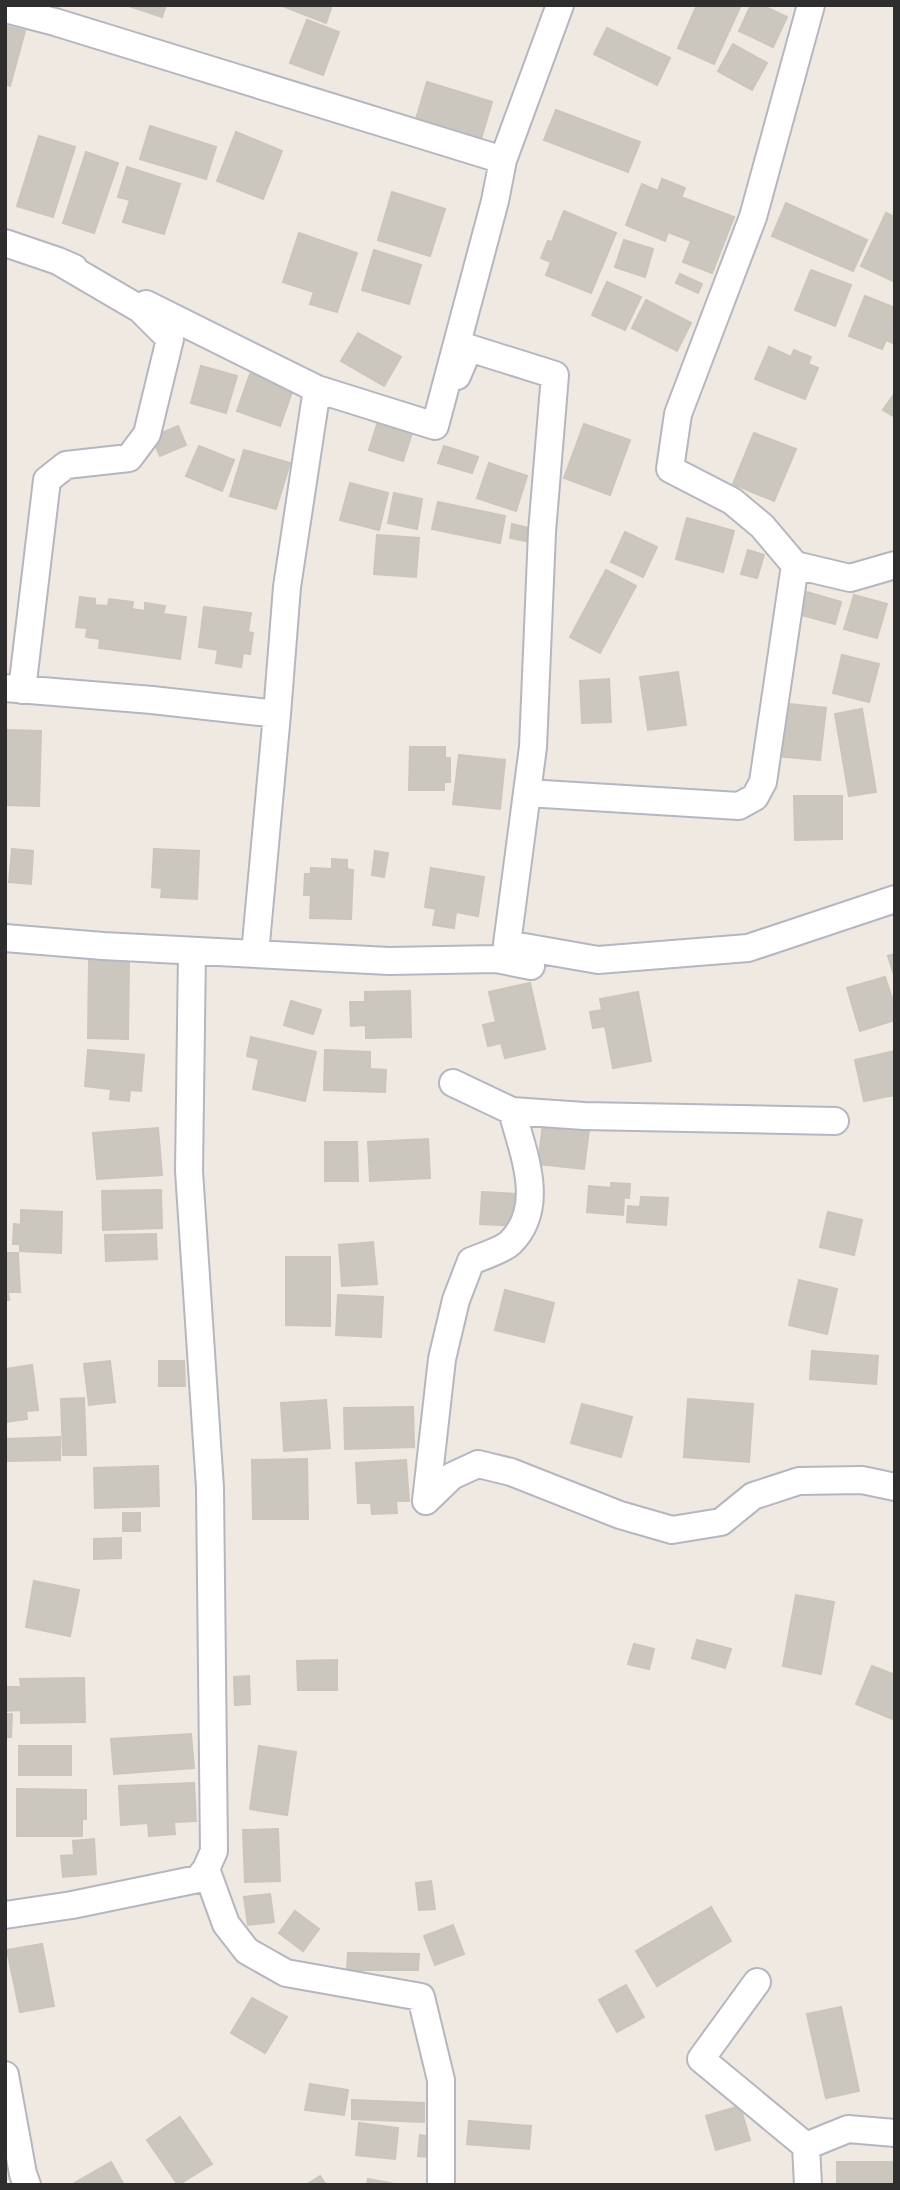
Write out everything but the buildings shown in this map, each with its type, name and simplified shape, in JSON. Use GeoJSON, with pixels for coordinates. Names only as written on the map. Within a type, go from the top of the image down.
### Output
{"type":"FeatureCollection","features":[{"type":"Feature","properties":{"kind":"street"},"geometry":{"type":"LineString","coordinates":[[435,426],[495,201],[503,160],[560,5]]}},
{"type":"Feature","properties":{"kind":"street"},"geometry":{"type":"LineString","coordinates":[[811,5],[753,217],[678,414],[670,469],[732,501],[762,526],[795,565],[850,578],[894,567]]}},
{"type":"Feature","properties":{"kind":"street"},"geometry":{"type":"LineString","coordinates":[[5,9],[58,14],[503,160]]}},
{"type":"Feature","properties":{"kind":"street"},"geometry":{"type":"LineString","coordinates":[[5,243],[58,261],[317,389],[435,426]]}},
{"type":"Feature","properties":{"kind":"street"},"geometry":{"type":"LineString","coordinates":[[58,261],[140,309],[170,339],[147,434],[129,458],[66,465],[47,480],[14,689],[276,713]]}},
{"type":"Feature","properties":{"kind":"street"},"geometry":{"type":"LineString","coordinates":[[435,426],[469,348],[555,375],[542,532],[533,747],[506,944],[598,960],[748,948],[895,900]]}},
{"type":"Feature","properties":{"kind":"street"},"geometry":{"type":"LineString","coordinates":[[255,954],[287,587],[317,389]]}},
{"type":"Feature","properties":{"kind":"street"},"geometry":{"type":"LineString","coordinates":[[527,793],[739,806],[755,797],[764,782],[795,565]]}},
{"type":"Feature","properties":{"kind":"street"},"geometry":{"type":"LineString","coordinates":[[5,938],[103,946],[389,961],[496,959],[564,971]]}},
{"type":"Feature","properties":{"kind":"street"},"geometry":{"type":"LineString","coordinates":[[5,1915],[72,1905],[198,1879],[214,1851],[210,1488],[189,1171],[192,951]]}},
{"type":"Feature","properties":{"kind":"street"},"geometry":{"type":"LineString","coordinates":[[453,1083],[512,1111],[835,1121]]}},
{"type":"Feature","properties":{"kind":"street"},"geometry":{"type":"LineString","coordinates":[[512,1111],[532,1186],[525,1223],[509,1244],[471,1261],[456,1300],[442,1359],[426,1501],[452,1476],[478,1464],[511,1472],[620,1515],[672,1531],[721,1522],[753,1496],[799,1481],[862,1480],[895,1488]]}},
{"type":"Feature","properties":{"kind":"street"},"geometry":{"type":"LineString","coordinates":[[206,1869],[226,1924],[247,1951],[286,1973],[421,1997],[442,2080],[441,2185]]}},
{"type":"Feature","properties":{"kind":"street"},"geometry":{"type":"LineString","coordinates":[[757,1982],[701,2059],[806,2146],[807,2185]]}},
{"type":"Feature","properties":{"kind":"street"},"geometry":{"type":"LineString","coordinates":[[5,2075],[27,2185]]}},
{"type":"Feature","properties":{"kind":"street"},"geometry":{"type":"LineString","coordinates":[[806,2146],[848,2129],[895,2133]]}}]}
